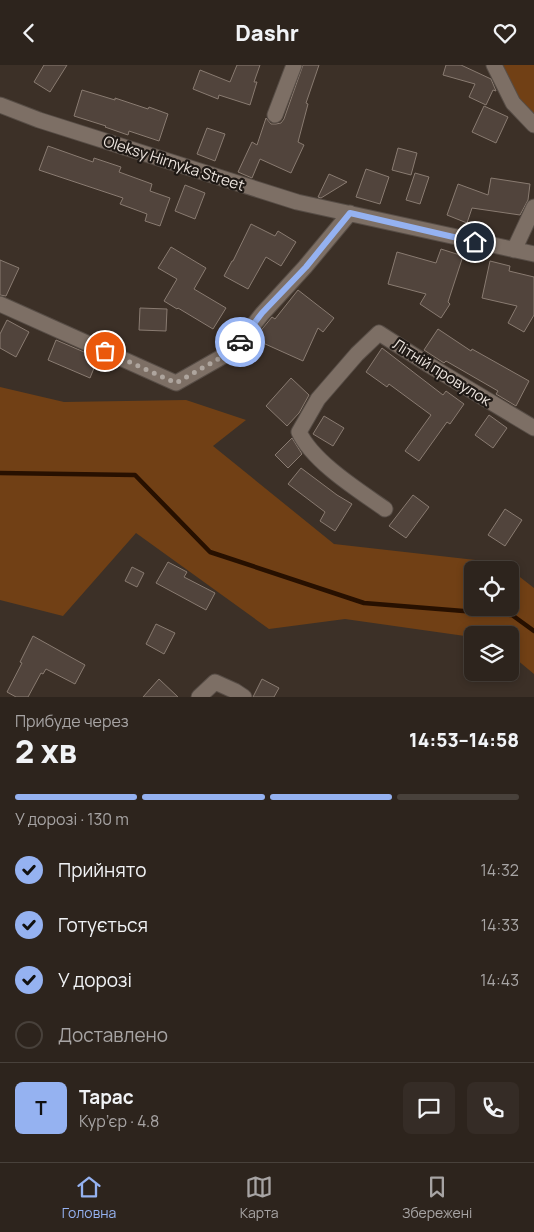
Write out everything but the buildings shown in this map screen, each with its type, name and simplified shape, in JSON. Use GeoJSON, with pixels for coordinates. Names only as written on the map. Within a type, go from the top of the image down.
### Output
{"type":"FeatureCollection","features":[{"type":"Feature","properties":{"kind":"street"},"geometry":{"type":"LineString","coordinates":[[275,115],[294,65]]}},
{"type":"Feature","properties":{"kind":"street"},"geometry":{"type":"LineString","coordinates":[[494,65],[513,103],[534,125]]}},
{"type":"Feature","properties":{"kind":"street","name":"Oleksy Hirnyka Street"},"geometry":{"type":"LineString","coordinates":[[0,105],[48,123],[297,201],[534,254]]}},
{"type":"Feature","properties":{"kind":"street"},"geometry":{"type":"LineString","coordinates":[[514,250],[534,207]]}},
{"type":"Feature","properties":{"kind":"street"},"geometry":{"type":"LineString","coordinates":[[0,304],[176,383],[234,350],[262,313],[306,267],[350,213]]}},
{"type":"Feature","properties":{"kind":"street","name":"Літній провулок"},"geometry":{"type":"LineString","coordinates":[[385,509],[346,482],[318,457],[299,432],[318,399],[357,354],[379,333],[428,365],[534,428]]}},
{"type":"Feature","properties":{"kind":"street"},"geometry":{"type":"LineString","coordinates":[[199,697],[215,682],[244,697]]}},
{"type":"Feature","properties":{"kind":"shaded area"},"geometry":{"type":"Polygon","coordinates":[[[501,65],[534,65],[534,116],[520,102],[501,65]]]}},
{"type":"Feature","properties":{"kind":"shaded area"},"geometry":{"type":"Polygon","coordinates":[[[0,387],[64,402],[186,400],[246,420],[213,446],[334,544],[484,561],[464,561],[464,616],[519,616],[519,576],[534,588],[534,674],[519,662],[519,626],[464,626],[464,636],[345,619],[269,629],[136,533],[63,616],[0,600],[0,387]]]}},
{"type":"Feature","properties":{"kind":"waterway"},"geometry":{"type":"LineString","coordinates":[[0,473],[135,475],[210,552],[364,603],[512,615],[534,631]]}},
{"type":"Feature","properties":{"kind":"way so far"},"geometry":{"type":"LineString","coordinates":[[105,351],[176,383],[234,350],[240,342]]}},
{"type":"Feature","properties":{"kind":"route"},"geometry":{"type":"LineString","coordinates":[[240,342],[262,313],[306,267],[350,213],[475,242]]}}]}
